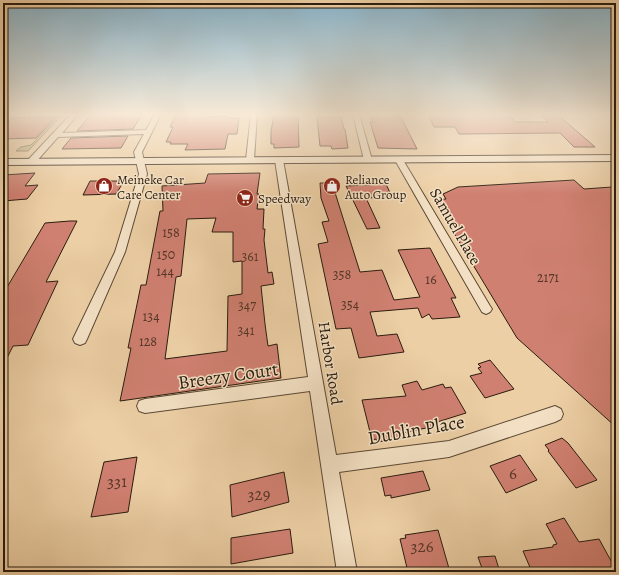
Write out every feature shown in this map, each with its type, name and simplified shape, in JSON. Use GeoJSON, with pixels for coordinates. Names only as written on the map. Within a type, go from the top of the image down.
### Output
{"type":"FeatureCollection","features":[{"type":"Feature","properties":{"kind":"main road"},"geometry":{"type":"LineString","coordinates":[[3,162],[616,158]]}},
{"type":"Feature","properties":{"kind":"street"},"geometry":{"type":"LineString","coordinates":[[31,162],[51,141]]}},
{"type":"Feature","properties":{"kind":"street"},"geometry":{"type":"LineString","coordinates":[[80,339],[120,252],[143,174],[138,152],[144,141]]}},
{"type":"Feature","properties":{"kind":"street"},"geometry":{"type":"LineString","coordinates":[[250,160],[252,141]]}},
{"type":"Feature","properties":{"kind":"street"},"geometry":{"type":"LineString","coordinates":[[363,141],[368,160]]}},
{"type":"Feature","properties":{"kind":"street","name":"Harbor Road"},"geometry":{"type":"LineString","coordinates":[[279,160],[347,572]]}},
{"type":"Feature","properties":{"kind":"street","name":"Samuel Place"},"geometry":{"type":"LineString","coordinates":[[399,160],[486,309]]}},
{"type":"Feature","properties":{"kind":"street","name":"Breezy Court"},"geometry":{"type":"LineString","coordinates":[[145,406],[316,383]]}},
{"type":"Feature","properties":{"kind":"street","name":"Dublin Place"},"geometry":{"type":"LineString","coordinates":[[329,465],[449,449],[555,414]]}},
{"type":"Feature","properties":{"kind":"shaded area"},"geometry":{"type":"Polygon","coordinates":[[[35,141],[38,141],[28,151],[16,151],[21,147],[31,145],[35,141]]]}},
{"type":"Feature","properties":{"kind":"building"},"geometry":{"type":"Polygon","coordinates":[[[69,141],[125,141],[121,148],[62,149],[69,141]]]}},
{"type":"Feature","properties":{"kind":"building"},"geometry":{"type":"Polygon","coordinates":[[[227,141],[225,149],[185,150],[188,144],[170,144],[171,142],[166,142],[227,141]]]}},
{"type":"Feature","properties":{"kind":"building"},"geometry":{"type":"Polygon","coordinates":[[[271,141],[299,141],[299,147],[274,148],[274,144],[271,144],[271,141]]]}},
{"type":"Feature","properties":{"kind":"building"},"geometry":{"type":"Polygon","coordinates":[[[319,141],[347,141],[348,148],[332,149],[331,146],[320,146],[319,141]]]}},
{"type":"Feature","properties":{"kind":"building"},"geometry":{"type":"Polygon","coordinates":[[[376,141],[413,141],[417,149],[378,148],[376,141]]]}},
{"type":"Feature","properties":{"kind":"building"},"geometry":{"type":"Polygon","coordinates":[[[568,141],[588,141],[595,147],[574,147],[568,141]]]}},
{"type":"Feature","properties":{"kind":"building"},"geometry":{"type":"Polygon","coordinates":[[[35,173],[25,186],[38,185],[27,199],[3,201],[3,175],[35,173]]]}},
{"type":"Feature","properties":{"kind":"building"},"geometry":{"type":"Polygon","coordinates":[[[260,173],[257,194],[259,194],[257,209],[264,209],[263,229],[265,229],[264,240],[268,273],[272,272],[274,284],[261,286],[268,346],[277,344],[281,378],[120,401],[131,348],[128,348],[141,285],[146,285],[160,211],[163,211],[162,186],[205,183],[208,174],[260,173]],[[216,218],[187,219],[181,276],[176,277],[165,359],[227,351],[228,296],[242,294],[242,261],[233,262],[233,232],[212,232],[216,218]]]}},
{"type":"Feature","properties":{"kind":"building"},"geometry":{"type":"Polygon","coordinates":[[[574,180],[584,189],[612,187],[616,190],[616,427],[517,338],[434,200],[446,199],[443,194],[458,187],[574,180]]]}},
{"type":"Feature","properties":{"kind":"building"},"geometry":{"type":"Polygon","coordinates":[[[90,181],[124,181],[116,194],[83,195],[90,181]]]}},
{"type":"Feature","properties":{"kind":"building"},"geometry":{"type":"Polygon","coordinates":[[[320,183],[332,183],[360,272],[382,270],[394,300],[420,297],[398,250],[430,248],[456,298],[451,298],[460,317],[432,319],[429,314],[422,318],[418,308],[370,312],[377,336],[397,334],[404,352],[359,358],[351,328],[336,329],[318,244],[328,242],[322,222],[329,221],[321,198],[320,183]]]}},
{"type":"Feature","properties":{"kind":"building"},"geometry":{"type":"Polygon","coordinates":[[[386,184],[392,197],[366,198],[380,228],[367,229],[346,186],[386,184]]]}},
{"type":"Feature","properties":{"kind":"building"},"geometry":{"type":"Polygon","coordinates":[[[77,221],[46,282],[58,281],[28,345],[13,346],[3,366],[3,294],[45,223],[77,221]]]}},
{"type":"Feature","properties":{"kind":"building"},"geometry":{"type":"Polygon","coordinates":[[[490,360],[514,389],[485,398],[470,376],[482,373],[478,368],[481,367],[478,364],[490,360]]]}},
{"type":"Feature","properties":{"kind":"building"},"geometry":{"type":"Polygon","coordinates":[[[417,381],[422,390],[443,384],[445,388],[451,387],[466,413],[434,423],[435,426],[403,433],[404,438],[377,442],[376,439],[372,440],[362,400],[406,396],[402,385],[417,381]]]}},
{"type":"Feature","properties":{"kind":"building"},"geometry":{"type":"Polygon","coordinates":[[[562,438],[568,443],[597,480],[576,488],[545,445],[562,438]]]}},
{"type":"Feature","properties":{"kind":"building"},"geometry":{"type":"Polygon","coordinates":[[[520,455],[537,480],[506,493],[490,466],[520,455]]]}},
{"type":"Feature","properties":{"kind":"building"},"geometry":{"type":"Polygon","coordinates":[[[137,457],[128,512],[91,517],[104,462],[137,457]]]}},
{"type":"Feature","properties":{"kind":"building"},"geometry":{"type":"Polygon","coordinates":[[[423,471],[430,490],[391,498],[391,495],[385,496],[381,478],[423,471]]]}},
{"type":"Feature","properties":{"kind":"building"},"geometry":{"type":"Polygon","coordinates":[[[284,472],[289,502],[232,517],[230,485],[284,472]]]}},
{"type":"Feature","properties":{"kind":"building"},"geometry":{"type":"Polygon","coordinates":[[[564,518],[579,542],[599,539],[615,568],[581,572],[532,572],[523,551],[553,547],[553,545],[557,544],[546,524],[564,518]]]}},
{"type":"Feature","properties":{"kind":"building"},"geometry":{"type":"Polygon","coordinates":[[[290,529],[293,553],[231,564],[231,538],[290,529]]]}},
{"type":"Feature","properties":{"kind":"building"},"geometry":{"type":"Polygon","coordinates":[[[438,530],[450,572],[408,572],[400,539],[406,538],[405,535],[438,530]]]}},
{"type":"Feature","properties":{"kind":"building"},"geometry":{"type":"Polygon","coordinates":[[[495,556],[499,569],[483,571],[478,557],[495,556]]]}},
{"type":"Feature","properties":{"kind":"place","name":"Meineke Car Care Center"},"geometry":{"type":"Point","coordinates":[104,186]}},
{"type":"Feature","properties":{"kind":"place","name":"Reliance Auto Group"},"geometry":{"type":"Point","coordinates":[332,186]}},
{"type":"Feature","properties":{"kind":"place","name":"Speedway"},"geometry":{"type":"Point","coordinates":[245,198]}}]}
